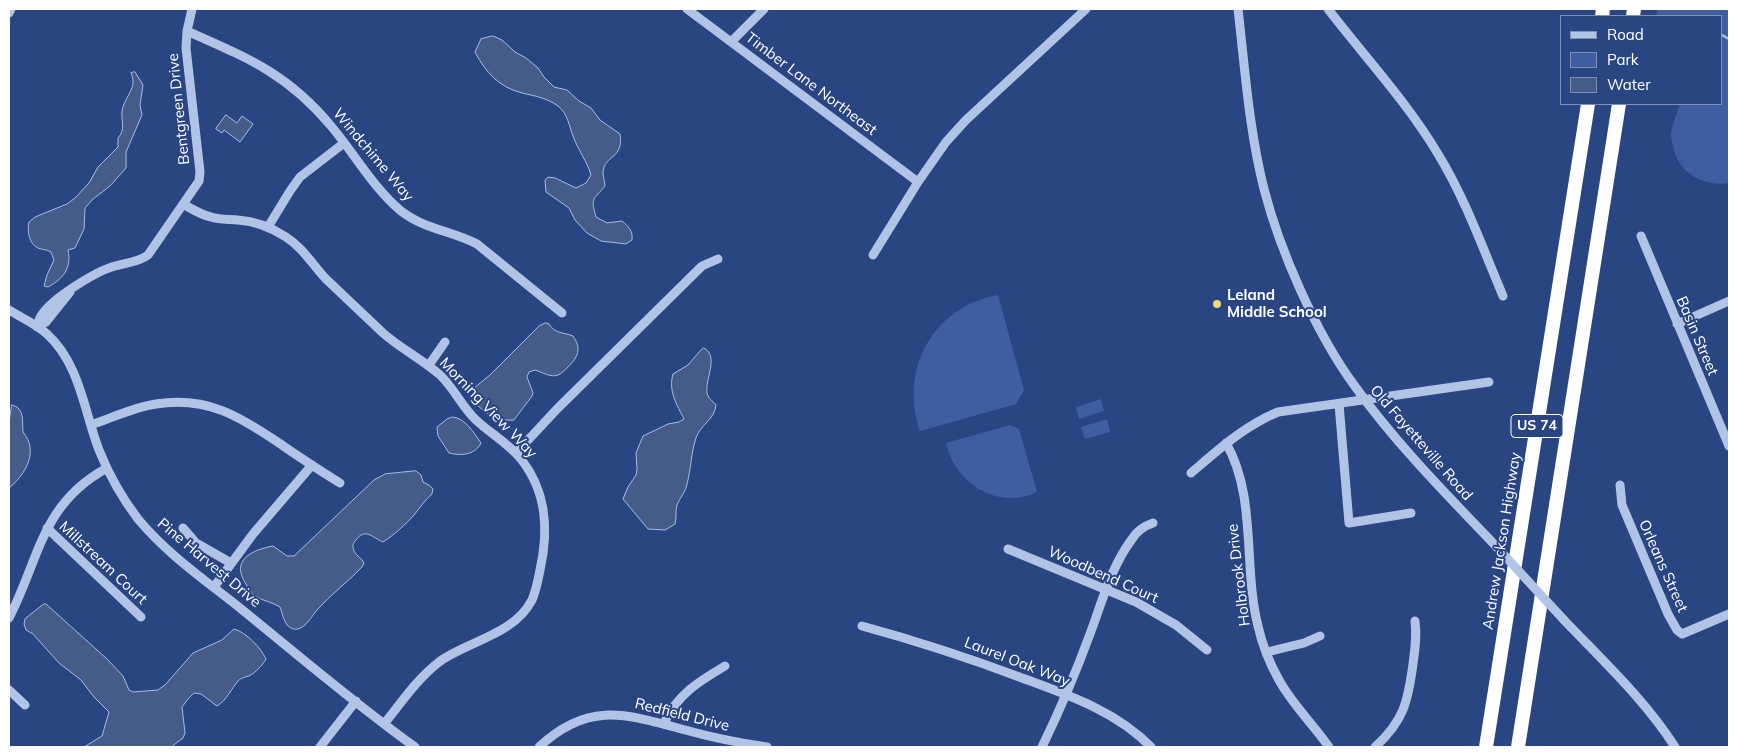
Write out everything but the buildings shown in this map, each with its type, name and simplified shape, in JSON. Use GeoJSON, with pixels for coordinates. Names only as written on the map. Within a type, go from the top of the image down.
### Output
{"type":"FeatureCollection","features":[{"type":"Feature","properties":{"kind":"highway","name":"Andrew Jackson Highway"},"geometry":{"type":"LineString","coordinates":[[1486,747],[1588,105]]}},
{"type":"Feature","properties":{"kind":"highway","name":"US 74"},"geometry":{"type":"LineString","coordinates":[[1518,747],[1619,105]]}},
{"type":"Feature","properties":{"kind":"street"},"geometry":{"type":"LineString","coordinates":[[9,13],[11,9]]}},
{"type":"Feature","properties":{"kind":"street","name":"Bentgreen Drive"},"geometry":{"type":"LineString","coordinates":[[37,327],[46,322],[72,290],[85,280],[106,269],[145,258],[152,251],[197,185],[200,177],[187,59],[187,32],[192,9]]}},
{"type":"Feature","properties":{"kind":"street","name":"Timber Lane Northeast"},"geometry":{"type":"LineString","coordinates":[[687,9],[918,182]]}},
{"type":"Feature","properties":{"kind":"street"},"geometry":{"type":"LineString","coordinates":[[732,41],[764,9]]}},
{"type":"Feature","properties":{"kind":"street"},"geometry":{"type":"LineString","coordinates":[[873,255],[918,182],[946,142],[966,120],[1086,9]]}},
{"type":"Feature","properties":{"kind":"street","name":"Old Fayetteville Road"},"geometry":{"type":"LineString","coordinates":[[1238,9],[1254,140],[1264,189],[1294,273],[1323,334],[1343,370],[1414,460],[1626,686],[1675,747]]}},
{"type":"Feature","properties":{"kind":"street"},"geometry":{"type":"LineString","coordinates":[[1328,9],[1402,100],[1438,154],[1460,196],[1503,296]]}},
{"type":"Feature","properties":{"kind":"street","name":"Windchime Way"},"geometry":{"type":"LineString","coordinates":[[187,32],[242,55],[276,75],[313,106],[385,195],[400,210],[425,225],[461,236],[477,244],[562,313]]}},
{"type":"Feature","properties":{"kind":"street"},"geometry":{"type":"LineString","coordinates":[[268,227],[300,177],[344,143]]}},
{"type":"Feature","properties":{"kind":"street","name":"Morning View Way"},"geometry":{"type":"LineString","coordinates":[[183,204],[212,218],[244,220],[268,227],[285,236],[299,247],[325,277],[384,333],[447,381],[466,409],[477,421],[516,454],[527,468],[538,489],[546,521],[545,550],[532,601],[519,616],[505,627],[436,664],[417,683],[384,724]]}},
{"type":"Feature","properties":{"kind":"street","name":"Basin Street"},"geometry":{"type":"LineString","coordinates":[[1641,236],[1729,446]]}},
{"type":"Feature","properties":{"kind":"street"},"geometry":{"type":"LineString","coordinates":[[516,454],[556,409],[702,266],[718,259]]}},
{"type":"Feature","properties":{"kind":"street"},"geometry":{"type":"LineString","coordinates":[[1677,324],[1729,301]]}},
{"type":"Feature","properties":{"kind":"street","name":"Pine Harvest Drive"},"geometry":{"type":"LineString","coordinates":[[9,310],[37,327],[50,338],[71,369],[81,389],[91,425],[107,468],[126,502],[147,529],[172,553],[415,747]]}},
{"type":"Feature","properties":{"kind":"street"},"geometry":{"type":"LineString","coordinates":[[428,365],[445,342]]}},
{"type":"Feature","properties":{"kind":"street"},"geometry":{"type":"LineString","coordinates":[[1191,473],[1237,433],[1262,418],[1278,412],[1489,382]]}},
{"type":"Feature","properties":{"kind":"street"},"geometry":{"type":"LineString","coordinates":[[91,425],[137,408],[156,404],[172,402],[198,403],[219,408],[238,416],[340,483]]}},
{"type":"Feature","properties":{"kind":"street"},"geometry":{"type":"LineString","coordinates":[[1339,404],[1349,523],[1411,513]]}},
{"type":"Feature","properties":{"kind":"street","name":"Holbrook Drive"},"geometry":{"type":"LineString","coordinates":[[1226,443],[1241,476],[1250,552],[1254,608],[1258,628],[1278,679],[1329,747]]}},
{"type":"Feature","properties":{"kind":"street"},"geometry":{"type":"LineString","coordinates":[[214,587],[253,534],[312,465]]}},
{"type":"Feature","properties":{"kind":"street"},"geometry":{"type":"LineString","coordinates":[[9,618],[26,582],[47,528],[58,510],[70,495],[88,479],[107,468]]}},
{"type":"Feature","properties":{"kind":"street","name":"Orleans Street"},"geometry":{"type":"LineString","coordinates":[[1620,485],[1622,505],[1668,614],[1677,630],[1682,634],[1729,614]]}},
{"type":"Feature","properties":{"kind":"street"},"geometry":{"type":"LineString","coordinates":[[1042,747],[1066,695],[1115,569],[1132,539],[1141,529],[1153,523]]}},
{"type":"Feature","properties":{"kind":"street","name":"Millstream Court"},"geometry":{"type":"LineString","coordinates":[[47,528],[141,617]]}},
{"type":"Feature","properties":{"kind":"street"},"geometry":{"type":"LineString","coordinates":[[183,528],[196,543],[231,563]]}},
{"type":"Feature","properties":{"kind":"street","name":"Woodbend Court"},"geometry":{"type":"LineString","coordinates":[[1008,549],[1107,589],[1164,617],[1208,650]]}},
{"type":"Feature","properties":{"kind":"street"},"geometry":{"type":"LineString","coordinates":[[1375,747],[1387,736],[1407,703],[1417,636],[1414,621]]}},
{"type":"Feature","properties":{"kind":"street","name":"Laurel Oak Way"},"geometry":{"type":"LineString","coordinates":[[862,626],[946,650],[1066,695],[1114,717],[1151,747]]}},
{"type":"Feature","properties":{"kind":"street"},"geometry":{"type":"LineString","coordinates":[[1267,652],[1304,643],[1320,636]]}},
{"type":"Feature","properties":{"kind":"street"},"geometry":{"type":"LineString","coordinates":[[664,723],[670,710],[682,695],[724,666]]}},
{"type":"Feature","properties":{"kind":"street"},"geometry":{"type":"LineString","coordinates":[[9,690],[25,705]]}},
{"type":"Feature","properties":{"kind":"street"},"geometry":{"type":"LineString","coordinates":[[320,747],[356,701]]}},
{"type":"Feature","properties":{"kind":"street","name":"Redfield Drive"},"geometry":{"type":"LineString","coordinates":[[539,747],[568,726],[598,716],[626,715],[664,723],[704,735],[767,747]]}},
{"type":"Feature","properties":{"kind":"green space"},"geometry":{"type":"Polygon","coordinates":[[[1658,9],[1729,9],[1729,183],[1710,183],[1686,171],[1676,156],[1671,136],[1673,123],[1680,105],[1723,105],[1723,15],[1656,15],[1658,9]]]}},
{"type":"Feature","properties":{"kind":"green space"},"geometry":{"type":"Polygon","coordinates":[[[998,295],[1024,390],[1016,404],[920,431],[915,408],[914,385],[918,364],[927,344],[939,327],[955,313],[975,302],[998,295]]]}},
{"type":"Feature","properties":{"kind":"green space"},"geometry":{"type":"Polygon","coordinates":[[[1101,399],[1104,411],[1079,419],[1076,407],[1101,399]]]}},
{"type":"Feature","properties":{"kind":"green space"},"geometry":{"type":"Polygon","coordinates":[[[1107,419],[1110,432],[1085,439],[1081,427],[1107,419]]]}},
{"type":"Feature","properties":{"kind":"green space"},"geometry":{"type":"Polygon","coordinates":[[[1010,425],[1019,429],[1037,492],[1023,497],[1008,498],[980,490],[958,470],[946,443],[1010,425]]]}},
{"type":"Feature","properties":{"kind":"water"},"geometry":{"type":"Polygon","coordinates":[[[493,36],[502,40],[538,68],[554,87],[567,90],[579,101],[591,108],[600,120],[620,134],[617,153],[604,167],[605,186],[594,199],[593,205],[596,217],[607,223],[622,221],[629,227],[632,240],[626,244],[601,241],[587,233],[575,220],[569,208],[546,192],[545,180],[548,177],[555,178],[576,188],[586,183],[591,175],[566,116],[561,109],[545,99],[506,87],[494,78],[484,66],[475,52],[481,39],[493,36]]]}},
{"type":"Feature","properties":{"kind":"water"},"geometry":{"type":"Polygon","coordinates":[[[135,72],[143,85],[140,105],[142,115],[126,152],[126,168],[110,186],[85,208],[84,229],[75,248],[68,250],[69,262],[65,272],[53,284],[48,287],[44,286],[54,260],[51,252],[38,248],[33,244],[28,229],[29,222],[35,217],[67,204],[75,198],[89,183],[98,167],[118,147],[118,138],[123,128],[122,111],[133,84],[131,73],[135,72]]]}},
{"type":"Feature","properties":{"kind":"water"},"geometry":{"type":"Polygon","coordinates":[[[226,115],[237,123],[242,116],[253,124],[240,142],[224,130],[222,133],[216,129],[226,115]]]}},
{"type":"Feature","properties":{"kind":"water"},"geometry":{"type":"Polygon","coordinates":[[[546,323],[557,331],[573,336],[578,353],[564,371],[558,375],[549,375],[535,370],[529,372],[527,377],[533,393],[514,420],[494,417],[476,404],[468,393],[490,375],[539,326],[546,323]]]}},
{"type":"Feature","properties":{"kind":"water"},"geometry":{"type":"Polygon","coordinates":[[[704,348],[711,357],[707,391],[708,396],[716,405],[715,410],[696,438],[686,487],[676,507],[675,524],[665,530],[648,529],[623,499],[636,475],[636,453],[643,436],[668,424],[684,419],[672,392],[673,374],[688,365],[704,348]]]}},
{"type":"Feature","properties":{"kind":"water"},"geometry":{"type":"Polygon","coordinates":[[[12,405],[21,412],[23,432],[28,439],[30,454],[21,476],[9,488],[9,423],[12,405]]]}},
{"type":"Feature","properties":{"kind":"water"},"geometry":{"type":"Polygon","coordinates":[[[453,417],[465,423],[481,443],[468,454],[449,453],[438,436],[437,427],[453,417]]]}},
{"type":"Feature","properties":{"kind":"water"},"geometry":{"type":"Polygon","coordinates":[[[416,471],[421,475],[423,482],[433,489],[432,494],[407,522],[383,542],[366,534],[359,536],[354,542],[353,548],[364,563],[362,567],[322,604],[304,626],[298,629],[290,628],[285,622],[280,607],[258,598],[250,590],[242,576],[241,568],[242,562],[251,553],[273,546],[287,556],[294,556],[374,480],[385,474],[416,471]]]}},
{"type":"Feature","properties":{"kind":"water"},"geometry":{"type":"Polygon","coordinates":[[[44,604],[107,659],[123,676],[129,690],[133,692],[158,690],[165,685],[193,653],[222,640],[234,629],[253,641],[266,659],[254,673],[238,681],[226,698],[217,706],[201,694],[194,693],[182,707],[185,733],[183,738],[171,747],[84,747],[102,736],[109,712],[81,680],[59,663],[33,634],[26,630],[25,619],[44,604]]]}},
{"type":"Feature","properties":{"kind":"waterway"},"geometry":{"type":"LineString","coordinates":[[1723,36],[1729,39]]}},
{"type":"Feature","properties":{"kind":"place","name":"Leland Middle School"},"geometry":{"type":"Point","coordinates":[1217,304]}}]}
